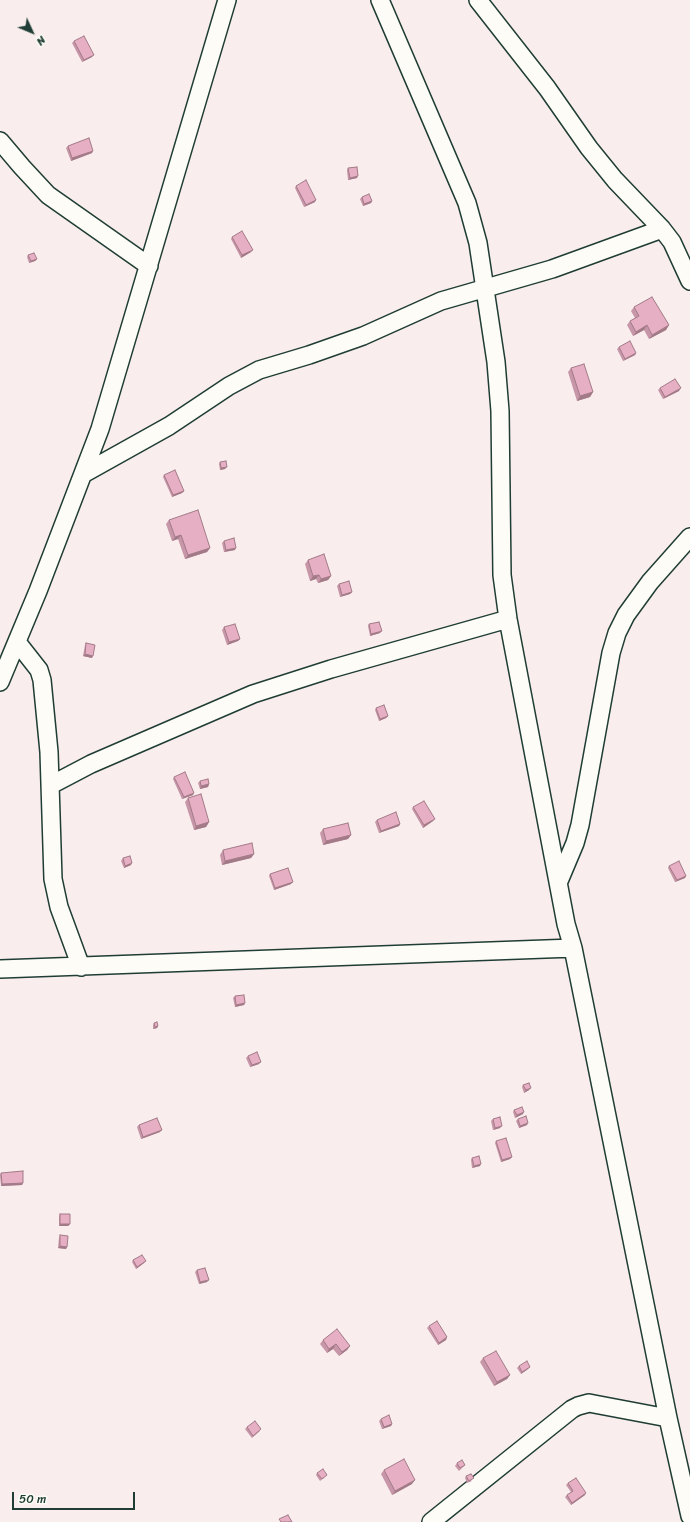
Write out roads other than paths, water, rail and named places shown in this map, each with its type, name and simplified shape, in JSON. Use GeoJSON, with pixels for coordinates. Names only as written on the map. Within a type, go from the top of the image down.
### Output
{"type":"FeatureCollection","features":[{"type":"Feature","properties":{"kind":"street"},"geometry":{"type":"LineString","coordinates":[[0,682],[100,429],[227,0]]}},
{"type":"Feature","properties":{"kind":"street"},"geometry":{"type":"LineString","coordinates":[[380,0],[467,203],[478,243],[496,362],[500,411],[502,575],[508,619],[566,924],[573,948],[668,1418],[690,1516]]}},
{"type":"Feature","properties":{"kind":"street"},"geometry":{"type":"LineString","coordinates":[[478,0],[547,88],[588,148],[615,180],[662,229],[672,242],[690,281]]}},
{"type":"Feature","properties":{"kind":"street"},"geometry":{"type":"LineString","coordinates":[[0,141],[48,195],[149,266]]}},
{"type":"Feature","properties":{"kind":"street"},"geometry":{"type":"LineString","coordinates":[[83,474],[169,426],[228,386],[259,370],[309,355],[363,336],[441,301],[484,290],[552,269],[662,229]]}},
{"type":"Feature","properties":{"kind":"street"},"geometry":{"type":"LineString","coordinates":[[559,881],[575,843],[580,825],[611,653],[617,633],[626,615],[650,582],[690,537]]}},
{"type":"Feature","properties":{"kind":"street"},"geometry":{"type":"LineString","coordinates":[[51,785],[91,764],[253,694],[331,669],[508,619]]}},
{"type":"Feature","properties":{"kind":"street"},"geometry":{"type":"LineString","coordinates":[[16,642],[39,670],[42,680],[51,785],[54,883],[59,907],[81,967]]}},
{"type":"Feature","properties":{"kind":"street"},"geometry":{"type":"LineString","coordinates":[[0,969],[573,948]]}},
{"type":"Feature","properties":{"kind":"street"},"geometry":{"type":"LineString","coordinates":[[431,1522],[572,1409],[578,1406],[589,1403],[668,1418]]}},
{"type":"Feature","properties":{"kind":"street"},"geometry":{"type":"LineString","coordinates":[[674,1442],[690,1452]]}}]}
